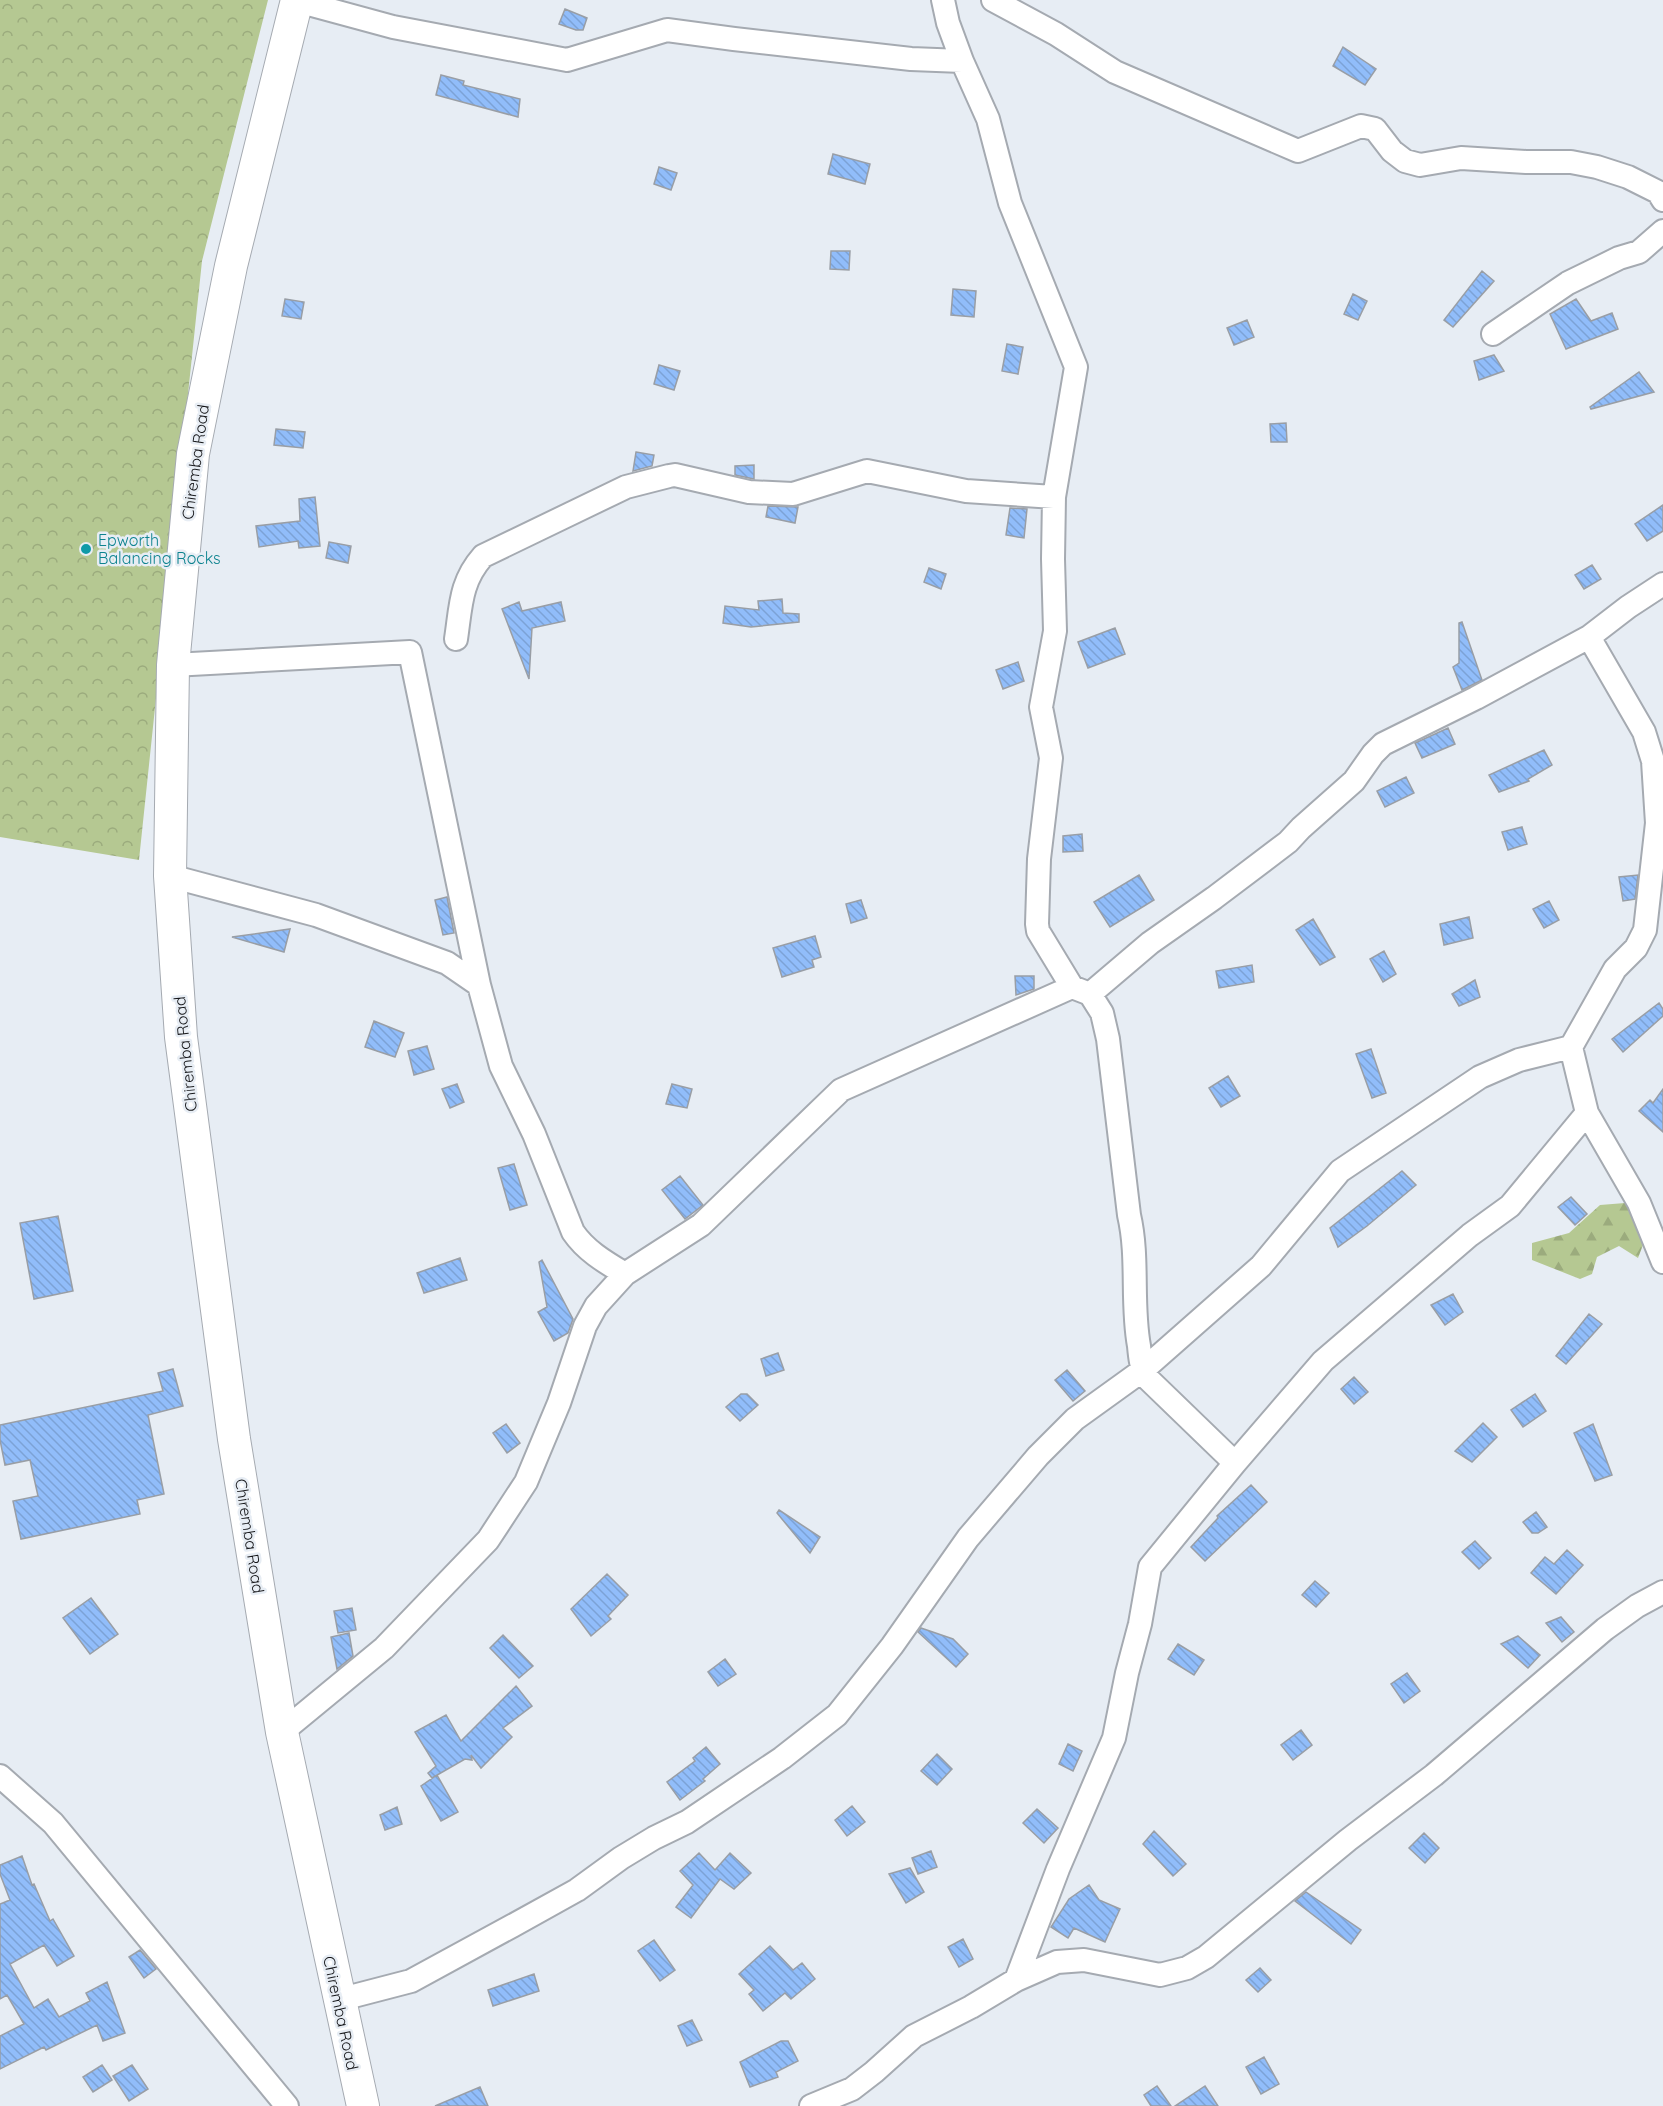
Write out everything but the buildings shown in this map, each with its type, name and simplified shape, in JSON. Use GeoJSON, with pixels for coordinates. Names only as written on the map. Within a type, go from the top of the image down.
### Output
{"type":"FeatureCollection","features":[{"type":"Feature","properties":{"kind":"main road","name":"Chiremba Road"},"geometry":{"type":"LineString","coordinates":[[297,0],[231,266],[193,454],[173,664],[170,876],[184,1061],[234,1439],[282,1732],[338,2000],[356,2104]]}},
{"type":"Feature","properties":{"kind":"street"},"geometry":{"type":"LineString","coordinates":[[297,0],[393,27],[567,60],[667,30],[911,59],[962,61]]}},
{"type":"Feature","properties":{"kind":"street"},"geometry":{"type":"LineString","coordinates":[[943,0],[962,61],[988,119],[1010,203],[1030,248],[1076,368],[1054,497],[1055,631],[1041,707],[1051,758],[1039,859],[1038,931],[1081,990],[1102,1013],[1108,1039],[1134,1236],[1134,1297],[1137,1338],[1143,1370],[1146,1377],[1235,1463]]}},
{"type":"Feature","properties":{"kind":"street"},"geometry":{"type":"LineString","coordinates":[[993,0],[1056,34],[1114,72],[1298,151],[1361,126],[1369,127],[1375,129],[1392,151],[1405,161],[1420,165],[1461,158],[1571,162],[1628,177],[1658,192],[1663,200]]}},
{"type":"Feature","properties":{"kind":"street"},"geometry":{"type":"LineString","coordinates":[[1493,334],[1568,283],[1619,258],[1639,252],[1663,231]]}},
{"type":"Feature","properties":{"kind":"street"},"geometry":{"type":"LineString","coordinates":[[456,639],[465,582],[472,568],[483,556],[626,487],[669,476],[675,475],[749,492],[793,494],[867,471],[966,491],[1054,497]]}},
{"type":"Feature","properties":{"kind":"street"},"geometry":{"type":"LineString","coordinates":[[282,1732],[384,1648],[488,1540],[526,1482],[559,1403],[585,1326],[596,1306],[625,1274],[700,1225],[841,1090],[1081,990],[1206,904],[1288,842],[1354,781],[1373,753],[1383,744],[1476,698],[1589,637],[1663,584]]}},
{"type":"Feature","properties":{"kind":"street"},"geometry":{"type":"LineString","coordinates":[[1589,637],[1644,732],[1653,761],[1657,823],[1645,930],[1636,948],[1615,969],[1571,1047],[1587,1113],[1639,1203],[1663,1262]]}},
{"type":"Feature","properties":{"kind":"street"},"geometry":{"type":"LineString","coordinates":[[173,664],[410,652],[479,984],[501,1066],[534,1134],[573,1232],[579,1242],[597,1257],[625,1274]]}},
{"type":"Feature","properties":{"kind":"street"},"geometry":{"type":"LineString","coordinates":[[170,876],[316,915],[447,963],[479,984]]}},
{"type":"Feature","properties":{"kind":"street"},"geometry":{"type":"LineString","coordinates":[[338,2000],[411,1981],[512,1926],[577,1890],[621,1858],[654,1838],[687,1822],[782,1758],[837,1715],[892,1646],[968,1538],[1038,1456],[1075,1419],[1143,1370],[1261,1266],[1340,1171],[1479,1077],[1519,1060],[1571,1047]]}},
{"type":"Feature","properties":{"kind":"street"},"geometry":{"type":"LineString","coordinates":[[1016,1980],[1058,1869],[1114,1738],[1140,1624],[1150,1567],[1323,1361],[1470,1235],[1510,1206],[1587,1113]]}},
{"type":"Feature","properties":{"kind":"street"},"geometry":{"type":"LineString","coordinates":[[811,2106],[852,2089],[914,2036],[971,2007],[1016,1980],[1057,1962],[1084,1960],[1160,1975],[1187,1968],[1206,1957],[1348,1840],[1434,1775],[1605,1629],[1637,1606],[1663,1592]]}},
{"type":"Feature","properties":{"kind":"street"},"geometry":{"type":"LineString","coordinates":[[0,1776],[53,1823],[287,2106]]}},
{"type":"Feature","properties":{"kind":"green space","name":"Epworth Balancing Rocks"},"geometry":{"type":"Polygon","coordinates":[[[0,0],[268,0],[202,261],[139,860],[0,837],[0,0]]]}},
{"type":"Feature","properties":{"kind":"green space"},"geometry":{"type":"Polygon","coordinates":[[[1625,1203],[1648,1232],[1638,1258],[1619,1246],[1597,1257],[1592,1274],[1580,1279],[1532,1260],[1532,1243],[1569,1233],[1600,1205],[1625,1203]]]}},
{"type":"Feature","properties":{"kind":"place","name":"Epworth Balancing Rocks"},"geometry":{"type":"Point","coordinates":[86,549]}}]}
